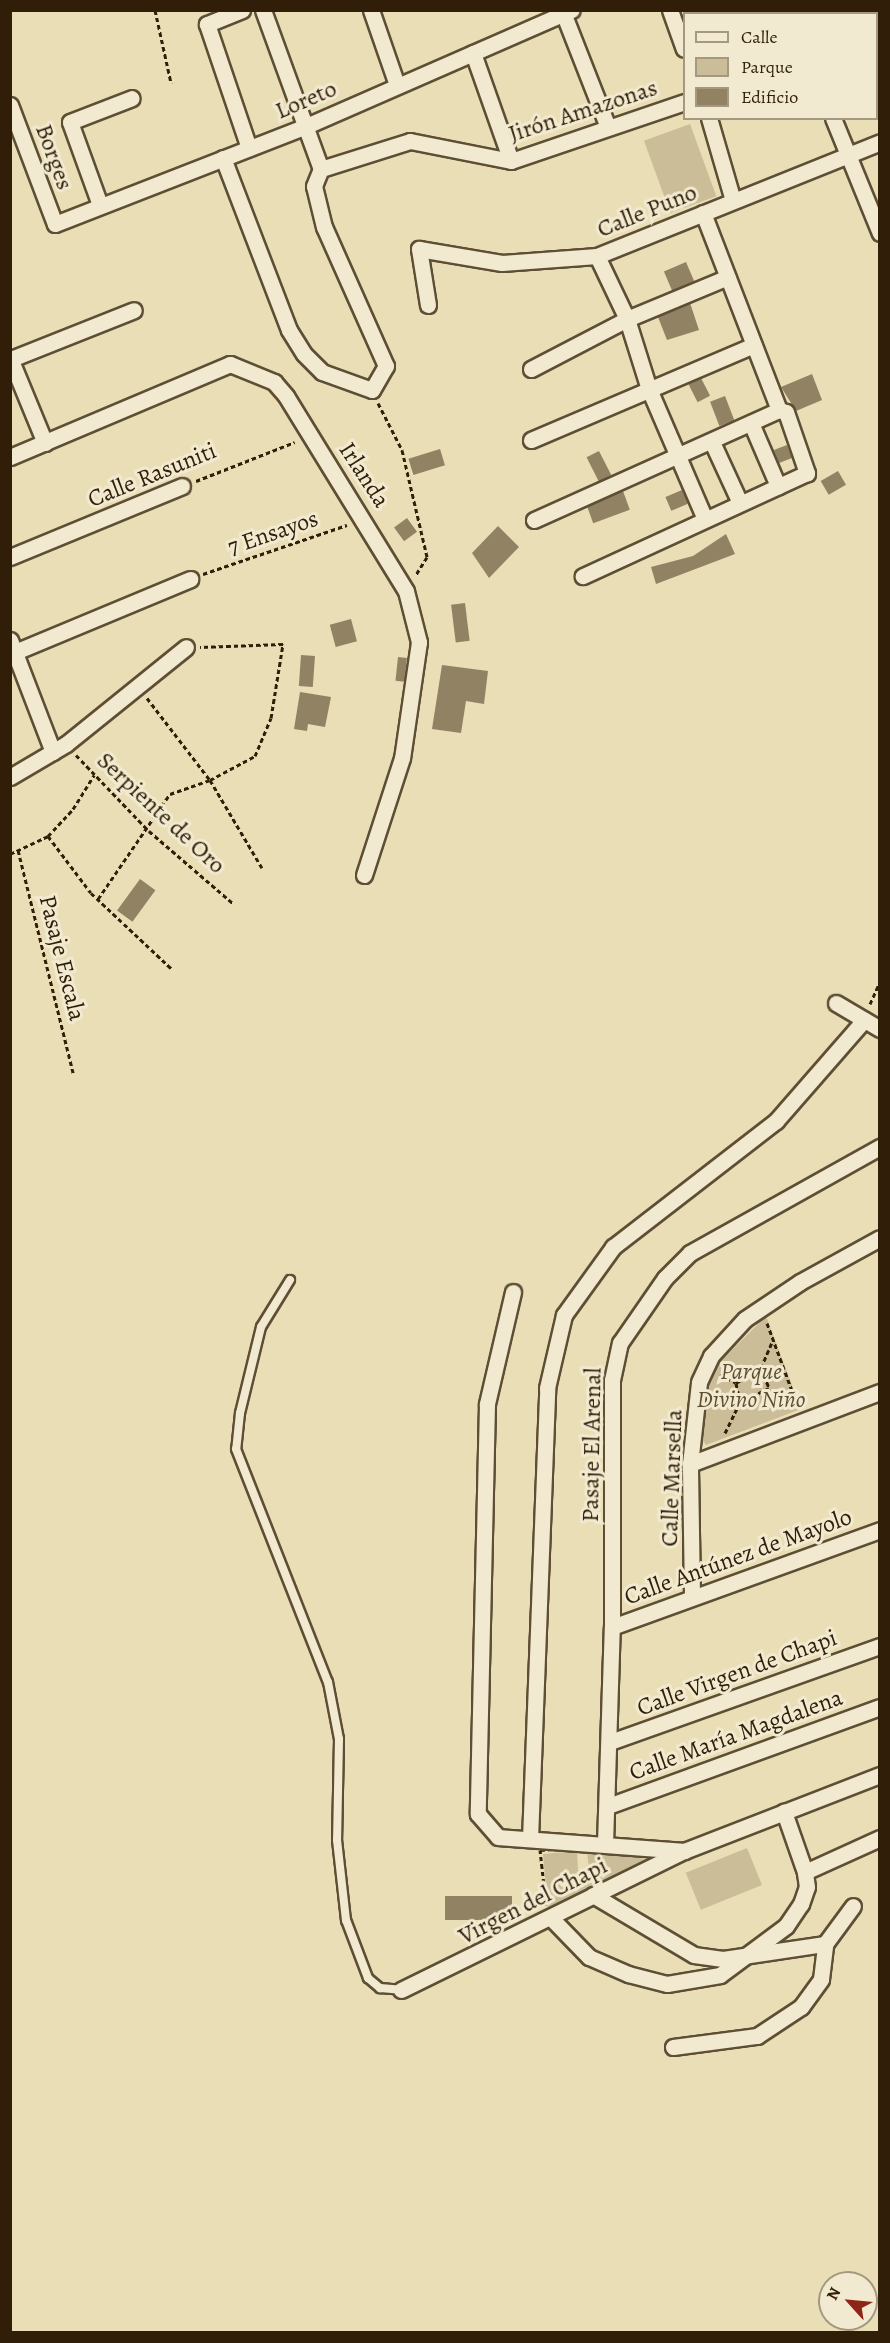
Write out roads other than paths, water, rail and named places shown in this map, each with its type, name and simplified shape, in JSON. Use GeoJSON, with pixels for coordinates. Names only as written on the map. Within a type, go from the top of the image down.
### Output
{"type":"FeatureCollection","features":[{"type":"Feature","properties":{"kind":"street"},"geometry":{"type":"LineString","coordinates":[[242,10],[207,24],[249,148]]}},
{"type":"Feature","properties":{"kind":"street"},"geometry":{"type":"LineString","coordinates":[[223,158],[289,330],[304,354],[322,372],[372,390],[386,366],[344,274],[318,206],[314,186],[321,169],[263,10]]}},
{"type":"Feature","properties":{"kind":"street"},"geometry":{"type":"LineString","coordinates":[[371,10],[397,85]]}},
{"type":"Feature","properties":{"kind":"street"},"geometry":{"type":"LineString","coordinates":[[670,10],[683,46]]}},
{"type":"Feature","properties":{"kind":"street"},"geometry":{"type":"LineString","coordinates":[[566,12],[607,125]]}},
{"type":"Feature","properties":{"kind":"street","name":"Loreto"},"geometry":{"type":"LineString","coordinates":[[55,224],[306,126],[566,12]]}},
{"type":"Feature","properties":{"kind":"street"},"geometry":{"type":"LineString","coordinates":[[473,53],[511,161]]}},
{"type":"Feature","properties":{"kind":"street"},"geometry":{"type":"LineString","coordinates":[[100,205],[70,122],[132,98]]}},
{"type":"Feature","properties":{"kind":"street","name":"Jirón Amazonas"},"geometry":{"type":"LineString","coordinates":[[321,169],[410,141],[511,161],[607,125],[683,102]]}},
{"type":"Feature","properties":{"kind":"street","name":"Borges"},"geometry":{"type":"LineString","coordinates":[[10,105],[55,224]]}},
{"type":"Feature","properties":{"kind":"street"},"geometry":{"type":"LineString","coordinates":[[710,120],[732,197]]}},
{"type":"Feature","properties":{"kind":"street"},"geometry":{"type":"LineString","coordinates":[[834,120],[879,233]]}},
{"type":"Feature","properties":{"kind":"street","name":"Calle Puno"},"geometry":{"type":"LineString","coordinates":[[428,305],[419,249],[502,263],[597,256],[703,213],[732,197],[879,142]]}},
{"type":"Feature","properties":{"kind":"street"},"geometry":{"type":"LineString","coordinates":[[703,213],[779,410]]}},
{"type":"Feature","properties":{"kind":"street"},"geometry":{"type":"LineString","coordinates":[[597,256],[627,319],[649,389],[704,517]]}},
{"type":"Feature","properties":{"kind":"street"},"geometry":{"type":"LineString","coordinates":[[531,369],[627,319],[728,277]]}},
{"type":"Feature","properties":{"kind":"street"},"geometry":{"type":"LineString","coordinates":[[45,443],[11,358],[134,310]]}},
{"type":"Feature","properties":{"kind":"street"},"geometry":{"type":"LineString","coordinates":[[531,440],[754,345]]}},
{"type":"Feature","properties":{"kind":"street","name":"Irlanda"},"geometry":{"type":"LineString","coordinates":[[10,458],[230,364],[274,382],[366,519],[406,591],[419,642],[402,758],[364,875]]}},
{"type":"Feature","properties":{"kind":"street"},"geometry":{"type":"LineString","coordinates":[[534,520],[779,410],[786,412],[794,427],[807,473],[704,517],[583,576]]}},
{"type":"Feature","properties":{"kind":"street"},"geometry":{"type":"LineString","coordinates":[[751,423],[778,486]]}},
{"type":"Feature","properties":{"kind":"street"},"geometry":{"type":"LineString","coordinates":[[712,442],[740,503]]}},
{"type":"Feature","properties":{"kind":"street","name":"Calle Rasuniti"},"geometry":{"type":"LineString","coordinates":[[10,557],[182,486]]}},
{"type":"Feature","properties":{"kind":"street"},"geometry":{"type":"LineString","coordinates":[[60,748],[13,646],[190,579]]}},
{"type":"Feature","properties":{"kind":"street"},"geometry":{"type":"LineString","coordinates":[[10,777],[60,748],[186,647]]}},
{"type":"Feature","properties":{"kind":"street"},"geometry":{"type":"LineString","coordinates":[[836,1003],[879,1029]]}},
{"type":"Feature","properties":{"kind":"street"},"geometry":{"type":"LineString","coordinates":[[530,1839],[547,1388],[564,1315],[613,1247],[776,1121],[864,1020]]}},
{"type":"Feature","properties":{"kind":"street","name":"Pasaje El Arenal"},"geometry":{"type":"LineString","coordinates":[[605,1844],[612,1627],[612,1380],[620,1343],[665,1278],[690,1253],[879,1147]]}},
{"type":"Feature","properties":{"kind":"street","name":"Calle Marsella"},"geometry":{"type":"LineString","coordinates":[[693,1595],[690,1464],[699,1382],[711,1356],[745,1319],[800,1282],[879,1238]]}},
{"type":"Feature","properties":{"kind":"street"},"geometry":{"type":"LineString","coordinates":[[513,1292],[487,1404],[478,1814],[498,1837],[684,1851]]}},
{"type":"Feature","properties":{"kind":"street"},"geometry":{"type":"LineString","coordinates":[[690,1464],[879,1392]]}},
{"type":"Feature","properties":{"kind":"street","name":"Calle Antúnez de Mayolo"},"geometry":{"type":"LineString","coordinates":[[612,1627],[693,1595],[879,1530]]}},
{"type":"Feature","properties":{"kind":"street","name":"Calle Virgen de Chapi"},"geometry":{"type":"LineString","coordinates":[[610,1742],[879,1646]]}},
{"type":"Feature","properties":{"kind":"street","name":"Calle María Magdalena"},"geometry":{"type":"LineString","coordinates":[[608,1806],[879,1707]]}},
{"type":"Feature","properties":{"kind":"street","name":"Virgen del Chapi"},"geometry":{"type":"LineString","coordinates":[[401,1990],[684,1851],[879,1775]]}},
{"type":"Feature","properties":{"kind":"street"},"geometry":{"type":"LineString","coordinates":[[549,1916],[589,1957],[667,1984],[720,1975],[749,1957],[786,1926],[801,1904],[807,1887],[805,1872],[784,1812]]}},
{"type":"Feature","properties":{"kind":"street"},"geometry":{"type":"LineString","coordinates":[[805,1872],[879,1838]]}},
{"type":"Feature","properties":{"kind":"street"},"geometry":{"type":"LineString","coordinates":[[593,1895],[694,1955],[749,1957],[825,1944]]}},
{"type":"Feature","properties":{"kind":"street"},"geometry":{"type":"LineString","coordinates":[[673,2047],[756,2036],[801,2007],[821,1979],[825,1944],[853,1906]]}},
{"type":"Feature","properties":{"kind":"lane"},"geometry":{"type":"LineString","coordinates":[[290,1280],[261,1327],[240,1413],[236,1449],[328,1682],[339,1739],[337,1840],[345,1920],[368,1978],[380,1988],[401,1990]]}},
{"type":"Feature","properties":{"kind":"park label","name":"Parque Divino Niño"},"geometry":{"type":"Point","coordinates":[751,1386]}}]}
